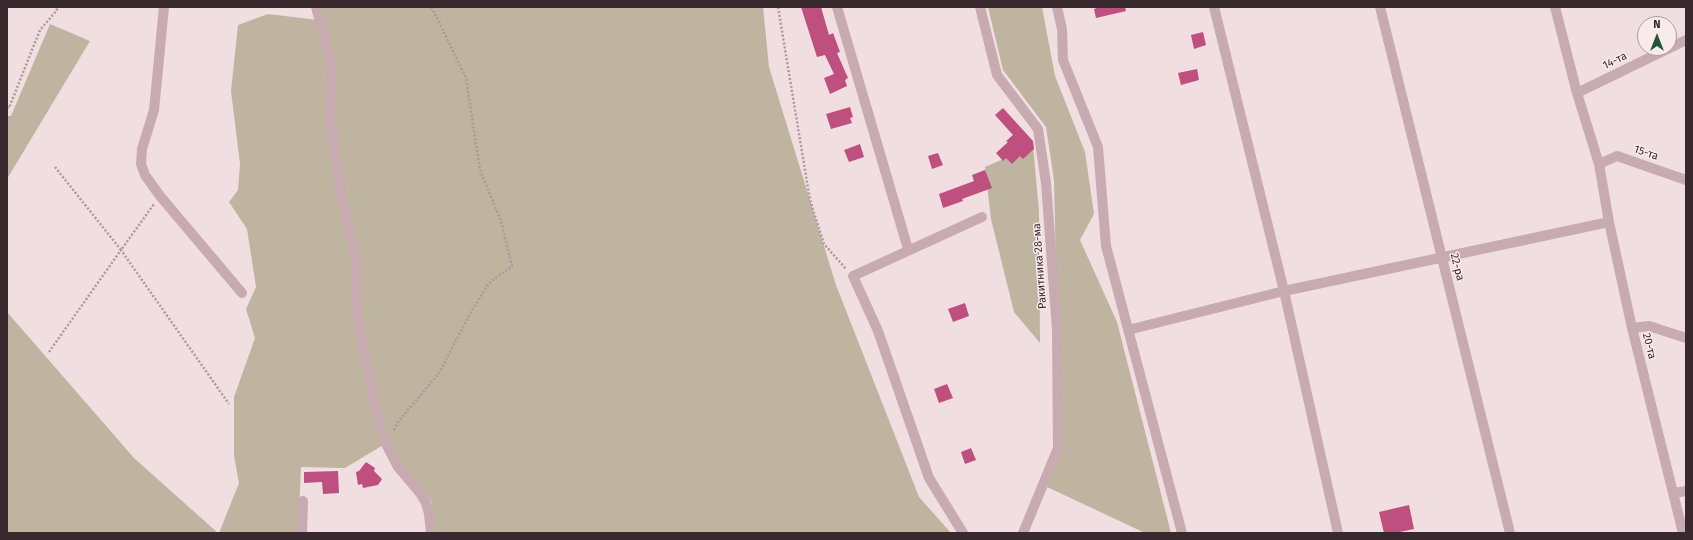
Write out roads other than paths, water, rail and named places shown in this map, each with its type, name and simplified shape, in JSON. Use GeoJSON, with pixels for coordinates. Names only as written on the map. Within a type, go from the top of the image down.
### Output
{"type":"FeatureCollection","features":[{"type":"Feature","properties":{"kind":"street"},"geometry":{"type":"LineString","coordinates":[[164,7],[154,110],[142,149],[141,164],[146,175],[160,196],[242,293]]}},
{"type":"Feature","properties":{"kind":"street"},"geometry":{"type":"LineString","coordinates":[[316,7],[332,67],[330,120],[341,194],[353,244],[356,265],[357,314],[375,407],[386,444],[398,466],[420,493],[426,503],[431,533]]}},
{"type":"Feature","properties":{"kind":"street"},"geometry":{"type":"LineString","coordinates":[[837,7],[908,249]]}},
{"type":"Feature","properties":{"kind":"street","name":"Ракитника 28-ма"},"geometry":{"type":"LineString","coordinates":[[980,7],[997,75],[1038,129],[1046,183],[1057,330],[1058,448],[1023,533]]}},
{"type":"Feature","properties":{"kind":"street"},"geometry":{"type":"LineString","coordinates":[[1057,7],[1062,28],[1063,60],[1098,147],[1106,246],[1182,533]]}},
{"type":"Feature","properties":{"kind":"street"},"geometry":{"type":"LineString","coordinates":[[1214,7],[1284,291],[1338,533]]}},
{"type":"Feature","properties":{"kind":"street","name":"22-ра"},"geometry":{"type":"LineString","coordinates":[[1380,7],[1510,533]]}},
{"type":"Feature","properties":{"kind":"street","name":"20-та"},"geometry":{"type":"LineString","coordinates":[[1556,7],[1577,92],[1599,164],[1609,222],[1632,328],[1683,533]]}},
{"type":"Feature","properties":{"kind":"street","name":"14-та"},"geometry":{"type":"LineString","coordinates":[[1577,92],[1686,40]]}},
{"type":"Feature","properties":{"kind":"street","name":"15-та"},"geometry":{"type":"LineString","coordinates":[[1599,164],[1617,156],[1686,180]]}},
{"type":"Feature","properties":{"kind":"street"},"geometry":{"type":"LineString","coordinates":[[963,533],[929,478],[878,331],[853,276],[908,249],[982,217]]}},
{"type":"Feature","properties":{"kind":"street"},"geometry":{"type":"LineString","coordinates":[[1128,330],[1284,291],[1609,222]]}},
{"type":"Feature","properties":{"kind":"street"},"geometry":{"type":"LineString","coordinates":[[1632,328],[1649,326],[1686,338]]}},
{"type":"Feature","properties":{"kind":"street"},"geometry":{"type":"LineString","coordinates":[[1674,493],[1686,491]]}},
{"type":"Feature","properties":{"kind":"street"},"geometry":{"type":"LineString","coordinates":[[302,533],[303,501]]}}]}
